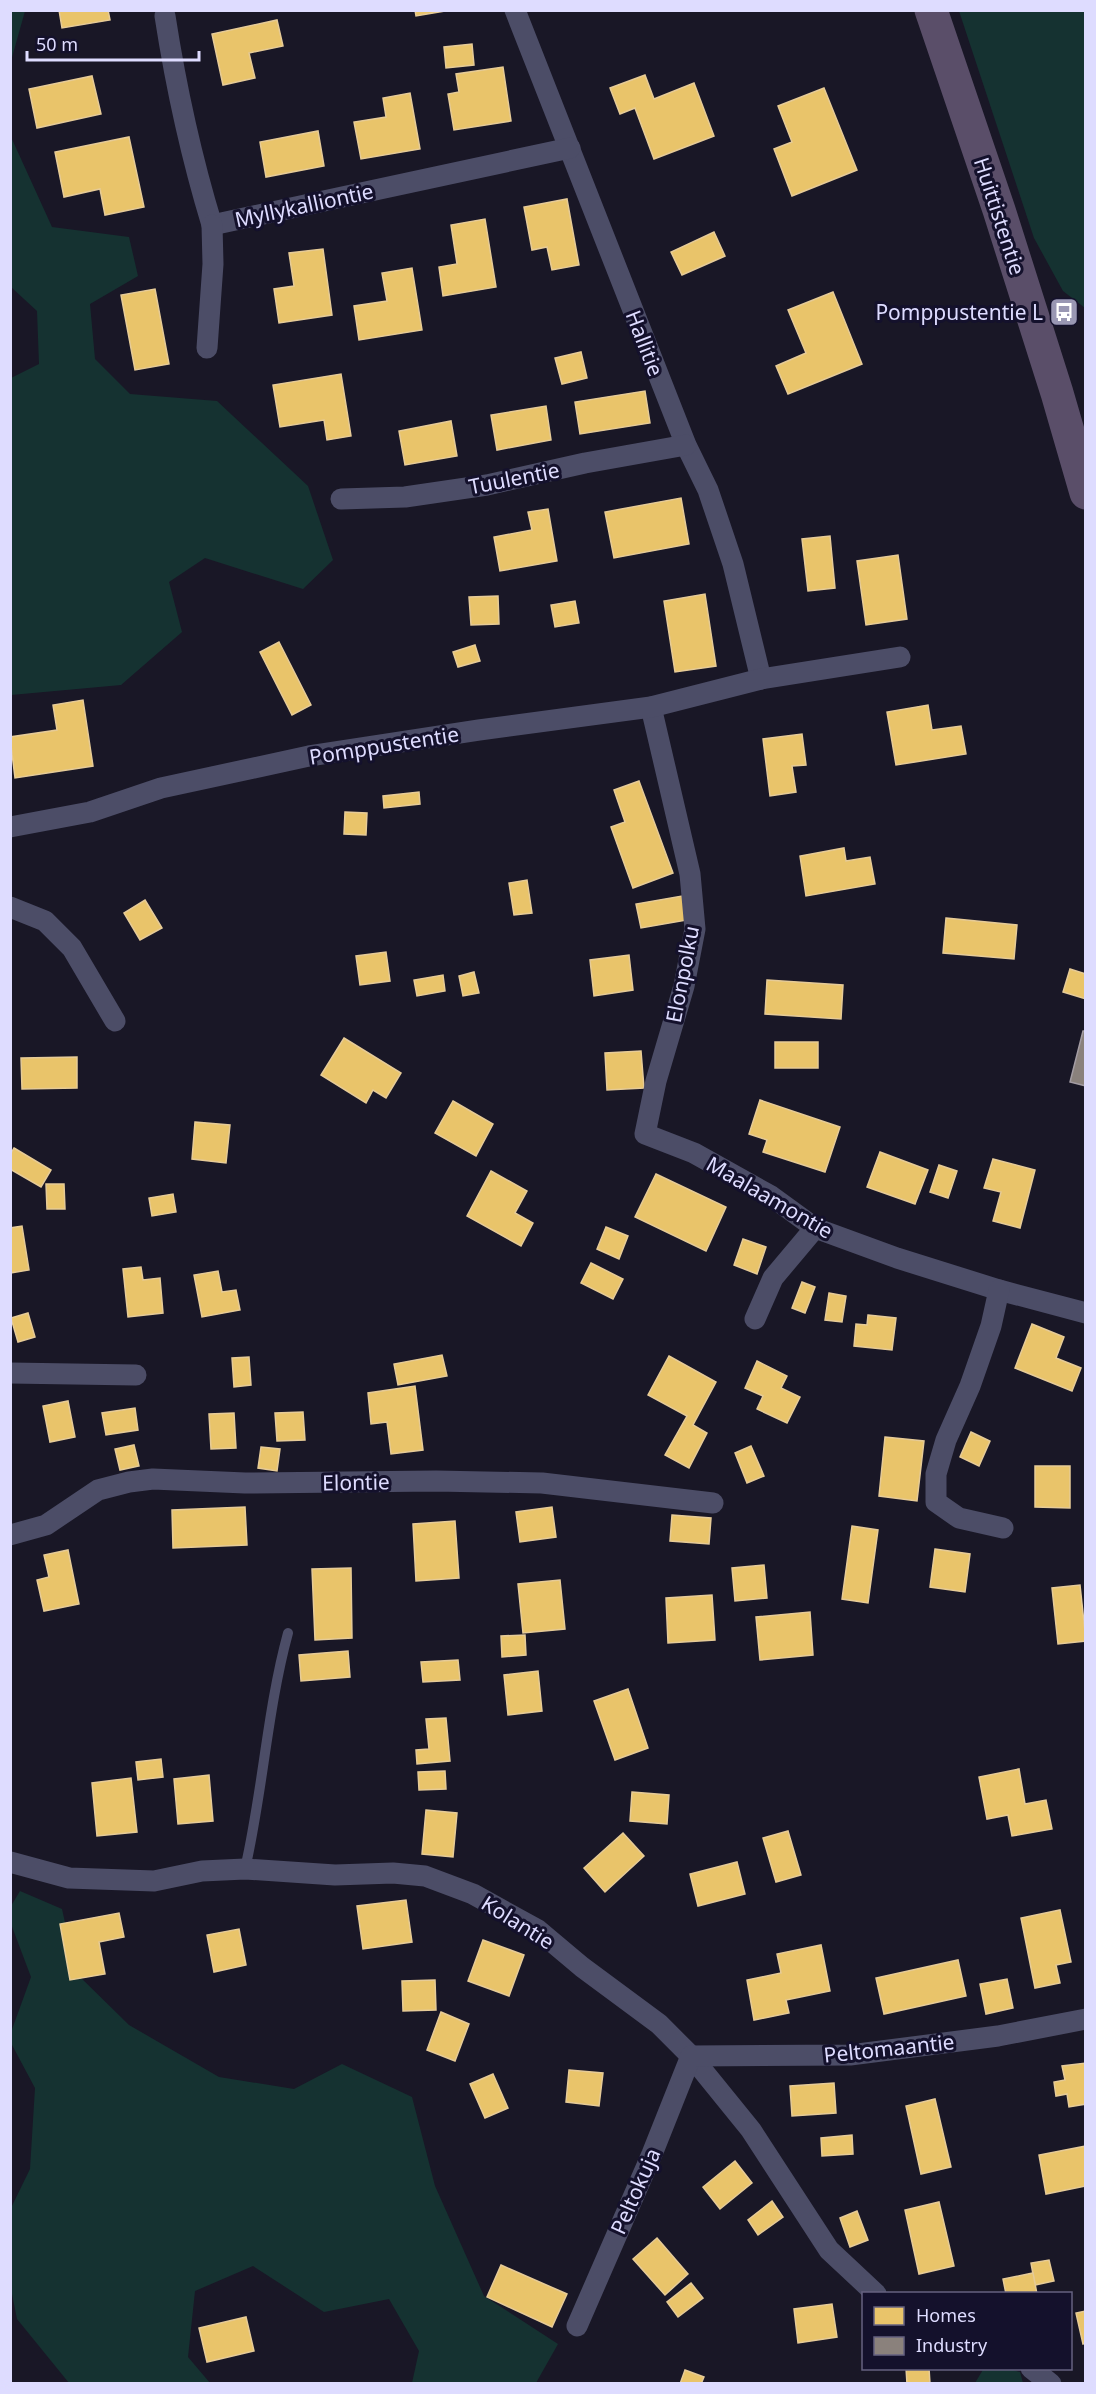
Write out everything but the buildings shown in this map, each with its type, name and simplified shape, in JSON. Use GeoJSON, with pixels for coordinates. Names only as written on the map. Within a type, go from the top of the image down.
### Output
{"type":"FeatureCollection","features":[{"type":"Feature","properties":{"kind":"highway","name":"Huittistentie"},"geometry":{"type":"LineString","coordinates":[[931,10],[1047,360],[1086,493]]}},
{"type":"Feature","properties":{"kind":"street","name":"Hallitie"},"geometry":{"type":"LineString","coordinates":[[515,10],[686,445],[708,490],[733,564],[760,679]]}},
{"type":"Feature","properties":{"kind":"street","name":"Myllykalliontie"},"geometry":{"type":"LineString","coordinates":[[165,16],[176,86],[195,170],[212,225],[570,148]]}},
{"type":"Feature","properties":{"kind":"street"},"geometry":{"type":"LineString","coordinates":[[207,348],[213,264],[212,225]]}},
{"type":"Feature","properties":{"kind":"street","name":"Tuulentie"},"geometry":{"type":"LineString","coordinates":[[341,499],[405,497],[486,485],[686,445]]}},
{"type":"Feature","properties":{"kind":"street","name":"Pomppustentie"},"geometry":{"type":"LineString","coordinates":[[10,827],[90,812],[161,788],[309,756],[651,707],[760,679],[900,657]]}},
{"type":"Feature","properties":{"kind":"street","name":"Elonpolku"},"geometry":{"type":"LineString","coordinates":[[645,1134],[656,1081],[684,986],[695,928],[690,874],[651,707]]}},
{"type":"Feature","properties":{"kind":"street"},"geometry":{"type":"LineString","coordinates":[[10,907],[45,921],[72,948],[115,1021]]}},
{"type":"Feature","properties":{"kind":"street","name":"Maalaamontie"},"geometry":{"type":"LineString","coordinates":[[645,1134],[714,1164],[771,1196],[816,1228],[897,1258],[999,1290],[1086,1313]]}},
{"type":"Feature","properties":{"kind":"street"},"geometry":{"type":"LineString","coordinates":[[754,1319],[773,1278],[816,1228]]}},
{"type":"Feature","properties":{"kind":"street"},"geometry":{"type":"LineString","coordinates":[[999,1290],[991,1326],[970,1386],[946,1440],[936,1474],[936,1502],[958,1518],[1003,1528]]}},
{"type":"Feature","properties":{"kind":"street"},"geometry":{"type":"LineString","coordinates":[[10,1372],[136,1375]]}},
{"type":"Feature","properties":{"kind":"street","name":"Elontie"},"geometry":{"type":"LineString","coordinates":[[10,1535],[46,1526],[98,1490],[153,1479],[245,1483],[436,1480],[542,1483],[713,1503]]}},
{"type":"Feature","properties":{"kind":"street","name":"Kolantie"},"geometry":{"type":"LineString","coordinates":[[10,1862],[69,1878],[154,1881],[202,1871],[245,1869],[335,1875],[404,1874],[425,1876],[473,1894],[538,1930],[582,1967],[659,2025],[691,2056],[751,2130],[830,2250],[874,2292]]}},
{"type":"Feature","properties":{"kind":"street","name":"Peltomaantie"},"geometry":{"type":"LineString","coordinates":[[691,2056],[850,2055],[998,2036],[1086,2019]]}},
{"type":"Feature","properties":{"kind":"street","name":"Peltokuja"},"geometry":{"type":"LineString","coordinates":[[577,2326],[652,2154],[691,2056]]}},
{"type":"Feature","properties":{"kind":"street"},"geometry":{"type":"LineString","coordinates":[[1034,2370],[1051,2384]]}},
{"type":"Feature","properties":{"kind":"lane"},"geometry":{"type":"LineString","coordinates":[[245,1869],[255,1824],[275,1689],[288,1633]]}},
{"type":"Feature","properties":{"kind":"green space"},"geometry":{"type":"Polygon","coordinates":[[[10,11],[25,11],[11,61],[10,11]]]}},
{"type":"Feature","properties":{"kind":"green space"},"geometry":{"type":"Polygon","coordinates":[[[959,11],[1085,11],[1085,308],[1063,291],[1034,238],[959,11]]]}},
{"type":"Feature","properties":{"kind":"green space"},"geometry":{"type":"Polygon","coordinates":[[[11,137],[52,227],[129,237],[138,276],[90,304],[95,359],[130,394],[217,401],[308,486],[333,560],[303,589],[205,558],[169,582],[182,632],[121,685],[11,695],[11,378],[39,364],[37,311],[11,287],[11,137]]]}},
{"type":"Feature","properties":{"kind":"green space"},"geometry":{"type":"Polygon","coordinates":[[[20,1891],[62,1909],[76,1973],[129,2025],[219,2077],[294,2089],[342,2064],[412,2097],[435,2186],[484,2296],[558,2344],[536,2383],[412,2383],[419,2351],[389,2299],[324,2312],[253,2266],[195,2291],[188,2357],[210,2383],[69,2383],[17,2319],[11,2289],[11,2208],[30,2169],[35,2088],[11,2043],[10,2035],[31,1977],[11,1924],[11,1906],[20,1891]]]}},
{"type":"Feature","properties":{"kind":"green space"},"geometry":{"type":"Polygon","coordinates":[[[983,2370],[1013,2370],[1020,2372],[1023,2383],[975,2383],[983,2370]]]}},
{"type":"Feature","properties":{"kind":"place","name":"Pomppustentie L"},"geometry":{"type":"Point","coordinates":[1064,312]}}]}
